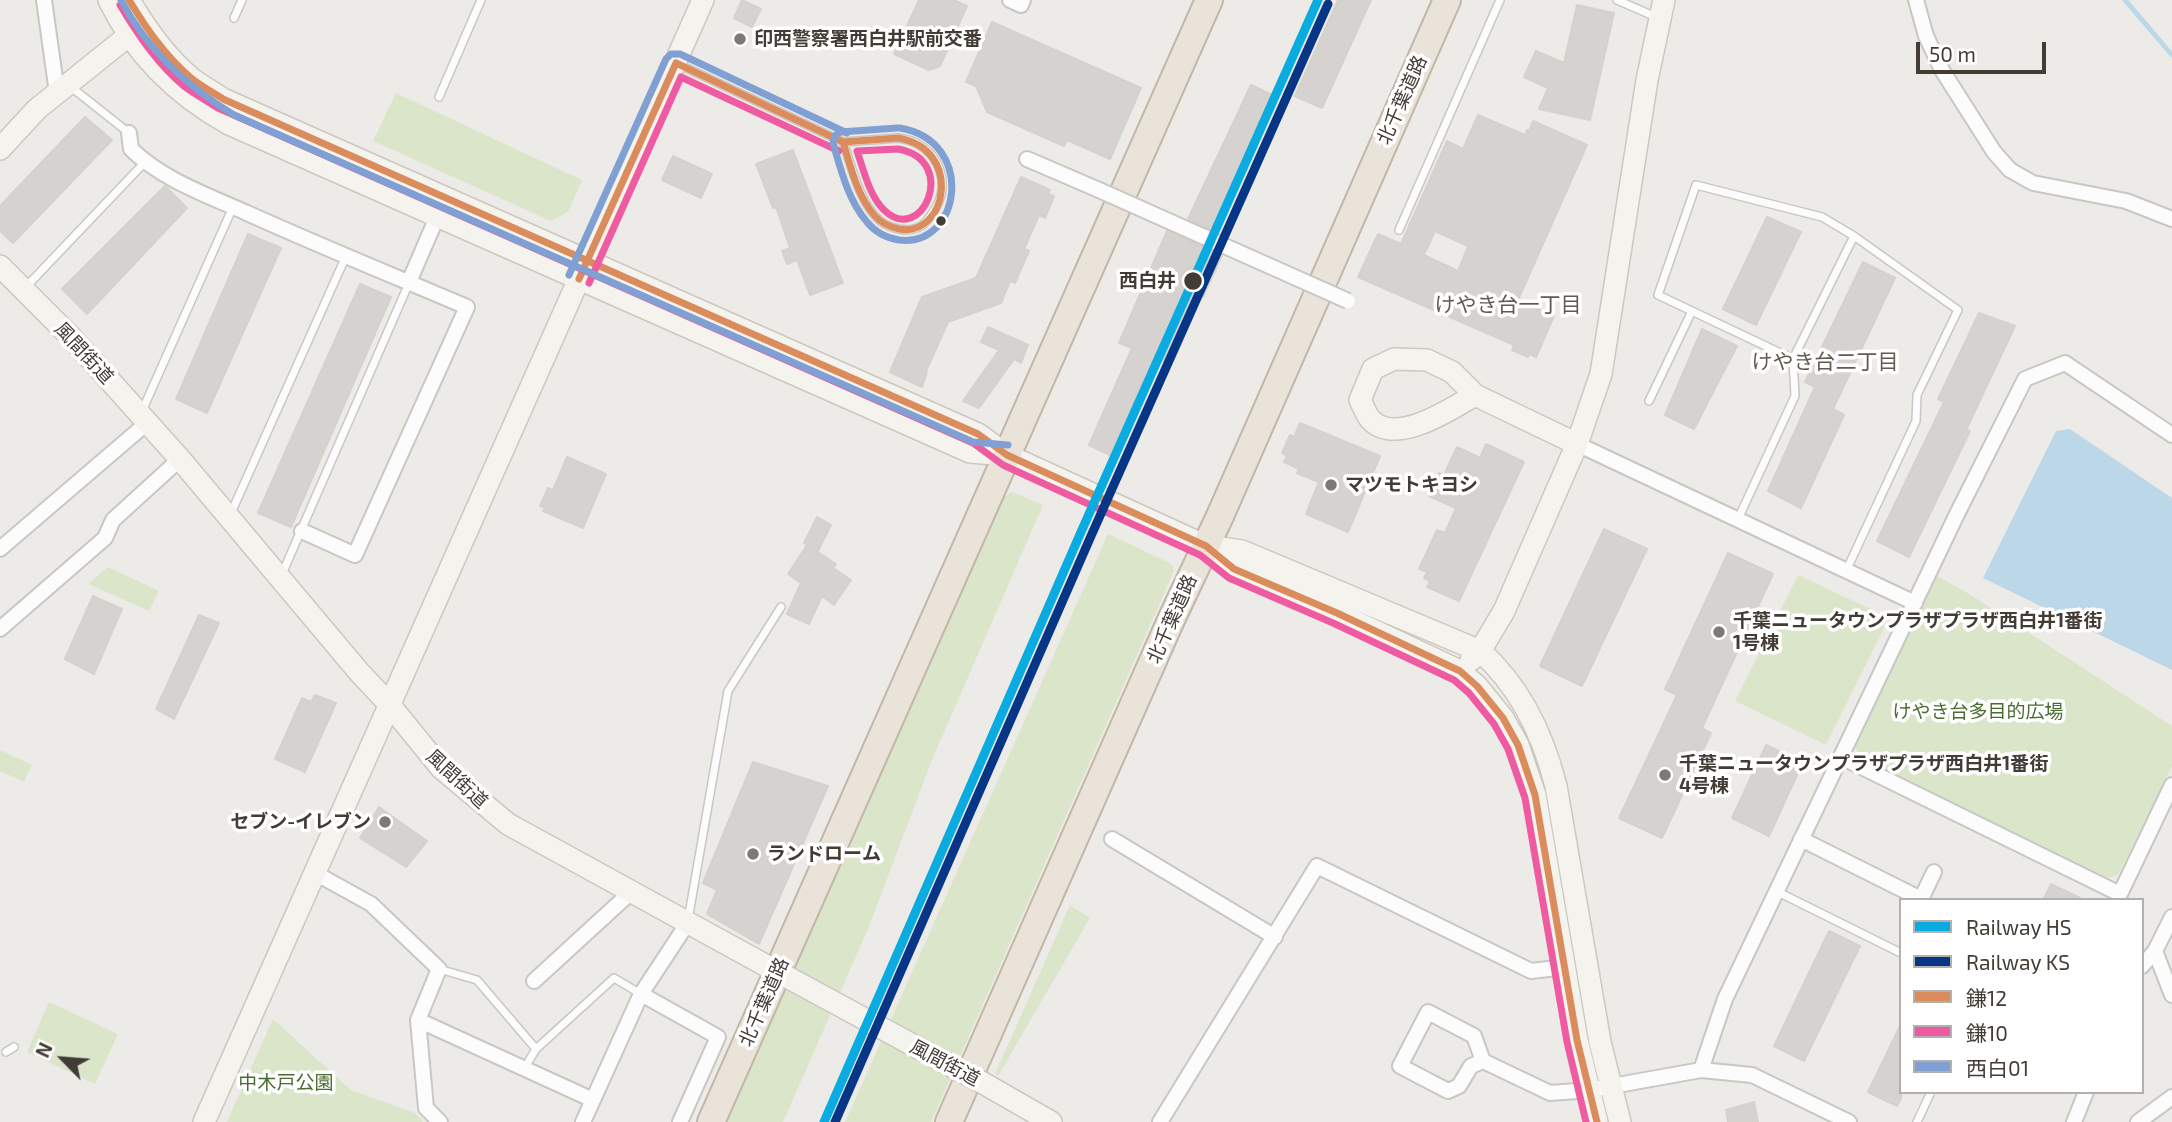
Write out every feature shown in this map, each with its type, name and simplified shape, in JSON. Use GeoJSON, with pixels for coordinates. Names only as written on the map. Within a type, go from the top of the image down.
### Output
{"type":"FeatureCollection","features":[{"type":"Feature","properties":{"kind":"highway","name":"北千葉道路"},"geometry":{"type":"LineString","coordinates":[[711,1122],[1014,458],[1209,0]]}},
{"type":"Feature","properties":{"kind":"highway","name":"北千葉道路"},"geometry":{"type":"LineString","coordinates":[[949,1122],[1165,632],[1198,542],[1447,0]]}},
{"type":"Feature","properties":{"kind":"street"},"geometry":{"type":"LineString","coordinates":[[44,0],[62,89]]}},
{"type":"Feature","properties":{"kind":"street"},"geometry":{"type":"LineString","coordinates":[[109,0],[136,30],[169,83],[206,112],[438,217],[583,270]]}},
{"type":"Feature","properties":{"kind":"street"},"geometry":{"type":"LineString","coordinates":[[129,0],[136,30],[167,54],[192,79],[223,99],[970,452],[1014,458],[1198,542],[1234,569],[1337,613],[1460,671],[1477,686],[1503,718],[1530,774],[1577,1040],[1597,1122]]}},
{"type":"Feature","properties":{"kind":"street"},"geometry":{"type":"LineString","coordinates":[[204,1122],[703,0]]}},
{"type":"Feature","properties":{"kind":"street"},"geometry":{"type":"LineString","coordinates":[[1010,0],[1021,5],[1023,0]]}},
{"type":"Feature","properties":{"kind":"street"},"geometry":{"type":"LineString","coordinates":[[1916,0],[1926,36],[1942,70],[1994,152],[2010,170],[2033,183],[2126,201],[2172,219]]}},
{"type":"Feature","properties":{"kind":"street"},"geometry":{"type":"LineString","coordinates":[[1460,671],[1480,651],[1504,611],[1577,444],[1601,374],[1643,108],[1662,10]]}},
{"type":"Feature","properties":{"kind":"street"},"geometry":{"type":"LineString","coordinates":[[0,149],[37,109],[136,30]]}},
{"type":"Feature","properties":{"kind":"street"},"geometry":{"type":"LineString","coordinates":[[129,133],[131,149],[145,162],[172,179],[467,307],[355,555],[302,531]]}},
{"type":"Feature","properties":{"kind":"street"},"geometry":{"type":"LineString","coordinates":[[1027,159],[1349,301]]}},
{"type":"Feature","properties":{"kind":"street"},"geometry":{"type":"LineString","coordinates":[[409,282],[438,217]]}},
{"type":"Feature","properties":{"kind":"street","name":"風間街道"},"geometry":{"type":"LineString","coordinates":[[0,266],[69,335],[180,459],[441,768],[508,824],[1051,1122]]}},
{"type":"Feature","properties":{"kind":"street"},"geometry":{"type":"LineString","coordinates":[[1475,395],[1425,423],[1389,430],[1371,421],[1360,400],[1373,369],[1394,359],[1427,360],[1452,372],[1475,395],[1915,603]]}},
{"type":"Feature","properties":{"kind":"street"},"geometry":{"type":"LineString","coordinates":[[1701,1070],[1725,999],[2025,379],[2065,363],[2170,428]]}},
{"type":"Feature","properties":{"kind":"street"},"geometry":{"type":"LineString","coordinates":[[0,549],[144,419]]}},
{"type":"Feature","properties":{"kind":"street"},"geometry":{"type":"LineString","coordinates":[[0,629],[105,538],[113,520],[180,459]]}},
{"type":"Feature","properties":{"kind":"street"},"geometry":{"type":"LineString","coordinates":[[1198,542],[1242,551],[1480,651],[1496,664],[1540,734],[1551,765],[1600,1042],[1620,1122]]}},
{"type":"Feature","properties":{"kind":"street"},"geometry":{"type":"LineString","coordinates":[[1841,757],[2120,894],[2172,785]]}},
{"type":"Feature","properties":{"kind":"street"},"geometry":{"type":"LineString","coordinates":[[1112,839],[1275,937]]}},
{"type":"Feature","properties":{"kind":"street"},"geometry":{"type":"LineString","coordinates":[[1801,839],[1919,898]]}},
{"type":"Feature","properties":{"kind":"street"},"geometry":{"type":"LineString","coordinates":[[1160,1122],[1317,866],[1531,971],[1565,967]]}},
{"type":"Feature","properties":{"kind":"street"},"geometry":{"type":"LineString","coordinates":[[1921,898],[1934,872]]}},
{"type":"Feature","properties":{"kind":"street"},"geometry":{"type":"LineString","coordinates":[[315,873],[371,904],[439,969],[418,1020],[426,1108],[440,1122]]}},
{"type":"Feature","properties":{"kind":"street"},"geometry":{"type":"LineString","coordinates":[[534,981],[630,892]]}},
{"type":"Feature","properties":{"kind":"street"},"geometry":{"type":"LineString","coordinates":[[2144,964],[2155,951],[2172,917]]}},
{"type":"Feature","properties":{"kind":"street"},"geometry":{"type":"LineString","coordinates":[[583,1122],[641,994],[687,924]]}},
{"type":"Feature","properties":{"kind":"street"},"geometry":{"type":"LineString","coordinates":[[2155,951],[2172,995]]}},
{"type":"Feature","properties":{"kind":"street"},"geometry":{"type":"LineString","coordinates":[[641,994],[718,1037],[680,1122]]}},
{"type":"Feature","properties":{"kind":"street"},"geometry":{"type":"LineString","coordinates":[[1483,1061],[1471,1066],[1459,1086],[1448,1091],[1400,1066],[1428,1012],[1474,1036],[1483,1061],[1550,1093],[1590,1090],[1701,1070],[1752,1075],[1849,1122]]}},
{"type":"Feature","properties":{"kind":"street"},"geometry":{"type":"LineString","coordinates":[[418,1020],[593,1100]]}},
{"type":"Feature","properties":{"kind":"street"},"geometry":{"type":"LineString","coordinates":[[2074,1122],[2085,1094]]}},
{"type":"Feature","properties":{"kind":"street"},"geometry":{"type":"LineString","coordinates":[[2138,1122],[2172,1097]]}},
{"type":"Feature","properties":{"kind":"lane"},"geometry":{"type":"LineString","coordinates":[[234,18],[242,0]]}},
{"type":"Feature","properties":{"kind":"lane"},"geometry":{"type":"LineString","coordinates":[[439,97],[481,0]]}},
{"type":"Feature","properties":{"kind":"lane"},"geometry":{"type":"LineString","coordinates":[[1399,230],[1500,0]]}},
{"type":"Feature","properties":{"kind":"lane"},"geometry":{"type":"LineString","coordinates":[[1617,0],[1662,10]]}},
{"type":"Feature","properties":{"kind":"lane"},"geometry":{"type":"LineString","coordinates":[[676,63],[843,142],[898,138],[916,142],[929,152],[940,166],[943,182],[940,201],[929,218],[920,227],[903,229],[890,228],[877,218],[864,200],[843,142]]}},
{"type":"Feature","properties":{"kind":"lane"},"geometry":{"type":"LineString","coordinates":[[62,89],[129,133]]}},
{"type":"Feature","properties":{"kind":"lane"},"geometry":{"type":"LineString","coordinates":[[23,289],[145,162]]}},
{"type":"Feature","properties":{"kind":"lane"},"geometry":{"type":"LineString","coordinates":[[1793,359],[1658,295],[1696,186],[1822,217],[1854,236],[1958,310],[1917,394],[1916,421],[1846,571]]}},
{"type":"Feature","properties":{"kind":"lane"},"geometry":{"type":"LineString","coordinates":[[144,419],[233,207]]}},
{"type":"Feature","properties":{"kind":"lane"},"geometry":{"type":"LineString","coordinates":[[1738,520],[1795,396],[1793,359],[1854,236]]}},
{"type":"Feature","properties":{"kind":"lane"},"geometry":{"type":"LineString","coordinates":[[229,517],[346,256]]}},
{"type":"Feature","properties":{"kind":"lane"},"geometry":{"type":"LineString","coordinates":[[280,578],[409,282]]}},
{"type":"Feature","properties":{"kind":"lane"},"geometry":{"type":"LineString","coordinates":[[1649,401],[1692,311]]}},
{"type":"Feature","properties":{"kind":"lane"},"geometry":{"type":"LineString","coordinates":[[687,924],[727,691],[780,607]]}},
{"type":"Feature","properties":{"kind":"lane"},"geometry":{"type":"LineString","coordinates":[[1776,891],[1899,952]]}},
{"type":"Feature","properties":{"kind":"lane"},"geometry":{"type":"LineString","coordinates":[[439,969],[477,980],[536,1049]]}},
{"type":"Feature","properties":{"kind":"lane"},"geometry":{"type":"LineString","coordinates":[[524,1069],[536,1049],[614,978],[641,994]]}},
{"type":"Feature","properties":{"kind":"lane"},"geometry":{"type":"LineString","coordinates":[[6,1052],[14,1047]]}},
{"type":"Feature","properties":{"kind":"lane"},"geometry":{"type":"LineString","coordinates":[[1917,1122],[1930,1094]]}},
{"type":"Feature","properties":{"kind":"green space"},"geometry":{"type":"Polygon","coordinates":[[[396,93],[582,180],[568,212],[551,221],[373,141],[396,93]]]}},
{"type":"Feature","properties":{"kind":"green space"},"geometry":{"type":"Polygon","coordinates":[[[1012,492],[1043,505],[932,760],[868,929],[783,1122],[725,1122],[1000,499],[1012,492]]]}},
{"type":"Feature","properties":{"kind":"green space"},"geometry":{"type":"Polygon","coordinates":[[[1108,534],[1172,564],[1174,571],[931,1122],[845,1122],[1108,534]]]}},
{"type":"Feature","properties":{"kind":"green space"},"geometry":{"type":"Polygon","coordinates":[[[108,567],[159,591],[149,611],[88,584],[108,567]]]}},
{"type":"Feature","properties":{"kind":"green space"},"geometry":{"type":"Polygon","coordinates":[[[1798,575],[1875,611],[1885,626],[1826,745],[1735,701],[1798,575]]]}},
{"type":"Feature","properties":{"kind":"green space","name":"けやき台多目的広場"},"geometry":{"type":"Polygon","coordinates":[[[1937,576],[1971,595],[2172,726],[2172,766],[2118,875],[2106,878],[1859,757],[1855,744],[1937,576]]]}},
{"type":"Feature","properties":{"kind":"green space"},"geometry":{"type":"Polygon","coordinates":[[[0,750],[32,765],[24,782],[0,771],[0,750]]]}},
{"type":"Feature","properties":{"kind":"green space"},"geometry":{"type":"Polygon","coordinates":[[[1070,905],[1090,918],[998,1076],[995,1074],[1070,905]]]}},
{"type":"Feature","properties":{"kind":"green space"},"geometry":{"type":"Polygon","coordinates":[[[49,1002],[118,1034],[95,1084],[27,1052],[49,1002]]]}},
{"type":"Feature","properties":{"kind":"green space","name":"中木戸公園"},"geometry":{"type":"Polygon","coordinates":[[[273,1019],[351,1090],[415,1113],[423,1122],[227,1122],[273,1019]]]}},
{"type":"Feature","properties":{"kind":"water"},"geometry":{"type":"Polygon","coordinates":[[[2070,429],[2172,498],[2172,670],[1983,578],[2056,431],[2070,429]]]}},
{"type":"Feature","properties":{"kind":"building"},"geometry":{"type":"Polygon","coordinates":[[[742,0],[761,9],[752,27],[734,18],[742,0]]]}},
{"type":"Feature","properties":{"kind":"building"},"geometry":{"type":"Polygon","coordinates":[[[919,0],[954,0],[967,6],[940,66],[929,70],[894,54],[919,0]]]}},
{"type":"Feature","properties":{"kind":"building"},"geometry":{"type":"Polygon","coordinates":[[[1338,0],[1371,0],[1322,108],[1295,96],[1338,0]]]}},
{"type":"Feature","properties":{"kind":"building"},"geometry":{"type":"Polygon","coordinates":[[[1577,5],[1614,13],[1590,120],[1539,109],[1548,88],[1524,77],[1536,51],[1564,63],[1577,5]]]}},
{"type":"Feature","properties":{"kind":"building"},"geometry":{"type":"Polygon","coordinates":[[[992,22],[1141,88],[1110,159],[1067,140],[1064,146],[987,112],[976,86],[966,82],[992,22]]]}},
{"type":"Feature","properties":{"kind":"building"},"geometry":{"type":"Polygon","coordinates":[[[1251,85],[1273,95],[1213,230],[1188,219],[1251,85]]]}},
{"type":"Feature","properties":{"kind":"building"},"geometry":{"type":"Polygon","coordinates":[[[1478,115],[1525,135],[1533,121],[1587,145],[1518,300],[1554,316],[1536,357],[1529,354],[1528,357],[1512,350],[1514,345],[1358,277],[1378,234],[1401,244],[1447,141],[1463,149],[1478,115]],[[1435,231],[1424,255],[1458,271],[1468,246],[1435,231]]]}},
{"type":"Feature","properties":{"kind":"building"},"geometry":{"type":"Polygon","coordinates":[[[85,117],[112,140],[13,243],[0,231],[0,206],[85,117]]]}},
{"type":"Feature","properties":{"kind":"building"},"geometry":{"type":"Polygon","coordinates":[[[793,150],[843,283],[810,295],[797,260],[787,264],[782,251],[790,248],[776,207],[773,208],[756,164],[793,150]]]}},
{"type":"Feature","properties":{"kind":"building"},"geometry":{"type":"Polygon","coordinates":[[[673,156],[712,174],[701,198],[662,180],[673,156]]]}},
{"type":"Feature","properties":{"kind":"building"},"geometry":{"type":"Polygon","coordinates":[[[1021,177],[1050,190],[1048,194],[1054,196],[1045,218],[1039,215],[1024,249],[1029,251],[1015,283],[1010,281],[1001,303],[948,322],[926,371],[922,387],[890,372],[922,297],[976,278],[1021,177]]]}},
{"type":"Feature","properties":{"kind":"building"},"geometry":{"type":"Polygon","coordinates":[[[165,186],[187,208],[87,314],[62,289],[165,186]]]}},
{"type":"Feature","properties":{"kind":"building"},"geometry":{"type":"Polygon","coordinates":[[[1767,217],[1801,232],[1756,325],[1723,309],[1767,217]]]}},
{"type":"Feature","properties":{"kind":"building","name":"西白井"},"geometry":{"type":"Polygon","coordinates":[[[1167,231],[1222,255],[1203,297],[1197,295],[1166,362],[1155,358],[1112,456],[1089,445],[1132,348],[1119,343],[1167,231]]]}},
{"type":"Feature","properties":{"kind":"building"},"geometry":{"type":"Polygon","coordinates":[[[248,234],[281,248],[207,413],[176,399],[248,234]]]}},
{"type":"Feature","properties":{"kind":"building"},"geometry":{"type":"Polygon","coordinates":[[[1863,262],[1895,278],[1833,409],[1844,415],[1801,508],[1768,491],[1815,387],[1805,382],[1863,262]]]}},
{"type":"Feature","properties":{"kind":"building"},"geometry":{"type":"Polygon","coordinates":[[[360,284],[391,297],[291,527],[258,513],[360,284]]]}},
{"type":"Feature","properties":{"kind":"building"},"geometry":{"type":"Polygon","coordinates":[[[1979,313],[2015,326],[1966,430],[1970,431],[1909,557],[1877,541],[1944,402],[1938,399],[1979,313]]]}},
{"type":"Feature","properties":{"kind":"building"},"geometry":{"type":"Polygon","coordinates":[[[988,327],[1028,345],[1021,363],[1014,359],[979,408],[963,401],[999,350],[981,342],[988,327]]]}},
{"type":"Feature","properties":{"kind":"building"},"geometry":{"type":"Polygon","coordinates":[[[1702,329],[1737,346],[1694,429],[1665,415],[1702,329]]]}},
{"type":"Feature","properties":{"kind":"building"},"geometry":{"type":"Polygon","coordinates":[[[1300,423],[1380,456],[1348,532],[1306,514],[1319,482],[1297,473],[1299,469],[1284,462],[1287,456],[1282,453],[1290,435],[1294,437],[1300,423]]]}},
{"type":"Feature","properties":{"kind":"building"},"geometry":{"type":"Polygon","coordinates":[[[1486,444],[1524,462],[1459,601],[1427,587],[1430,581],[1424,578],[1427,572],[1419,569],[1437,530],[1445,533],[1456,508],[1429,496],[1439,473],[1444,475],[1457,447],[1480,458],[1486,444]]]}},
{"type":"Feature","properties":{"kind":"building"},"geometry":{"type":"Polygon","coordinates":[[[567,457],[606,474],[583,528],[543,511],[545,508],[540,506],[548,488],[553,490],[567,457]]]}},
{"type":"Feature","properties":{"kind":"building"},"geometry":{"type":"Polygon","coordinates":[[[817,517],[831,525],[818,551],[810,547],[836,564],[833,568],[851,580],[834,605],[822,596],[809,624],[787,614],[801,583],[788,574],[807,545],[804,543],[817,517]]]}},
{"type":"Feature","properties":{"kind":"building"},"geometry":{"type":"Polygon","coordinates":[[[1604,529],[1647,549],[1582,686],[1540,666],[1604,529]]]}},
{"type":"Feature","properties":{"kind":"building"},"geometry":{"type":"Polygon","coordinates":[[[1728,553],[1773,574],[1702,728],[1711,733],[1662,838],[1619,818],[1677,695],[1665,689],[1728,553]]]}},
{"type":"Feature","properties":{"kind":"building"},"geometry":{"type":"Polygon","coordinates":[[[93,596],[122,609],[94,674],[65,659],[93,596]]]}},
{"type":"Feature","properties":{"kind":"building"},"geometry":{"type":"Polygon","coordinates":[[[199,615],[219,623],[174,719],[156,709],[199,615]]]}},
{"type":"Feature","properties":{"kind":"building"},"geometry":{"type":"Polygon","coordinates":[[[315,695],[336,703],[305,772],[275,759],[302,698],[311,702],[315,695]]]}},
{"type":"Feature","properties":{"kind":"building"},"geometry":{"type":"Polygon","coordinates":[[[1766,745],[1803,762],[1769,836],[1732,818],[1766,745]]]}},
{"type":"Feature","properties":{"kind":"building"},"geometry":{"type":"Polygon","coordinates":[[[753,762],[828,786],[759,944],[707,914],[717,890],[703,883],[753,762]]]}},
{"type":"Feature","properties":{"kind":"building","name":"セブン-イレブン"},"geometry":{"type":"Polygon","coordinates":[[[379,807],[427,841],[406,867],[360,838],[379,807]]]}},
{"type":"Feature","properties":{"kind":"building"},"geometry":{"type":"Polygon","coordinates":[[[2051,884],[2080,898],[2044,898],[2051,884]]]}},
{"type":"Feature","properties":{"kind":"building"},"geometry":{"type":"Polygon","coordinates":[[[1829,931],[1860,946],[1804,1061],[1774,1046],[1829,931]]]}},
{"type":"Feature","properties":{"kind":"building"},"geometry":{"type":"Polygon","coordinates":[[[1899,1028],[1901,1098],[1897,1106],[1868,1092],[1899,1028]]]}},
{"type":"Feature","properties":{"kind":"building"},"geometry":{"type":"Polygon","coordinates":[[[1754,1102],[1758,1122],[1728,1122],[1726,1110],[1754,1102]]]}},
{"type":"Feature","properties":{"kind":"waterway"},"geometry":{"type":"LineString","coordinates":[[2125,0],[2172,55]]}},
{"type":"Feature","properties":{"kind":"rail line","name":"HS"},"geometry":{"type":"LineString","coordinates":[[824,1122],[1081,532],[1318,0]]}},
{"type":"Feature","properties":{"kind":"rail line","name":"KS"},"geometry":{"type":"LineString","coordinates":[[835,1122],[1091,536],[1328,4]]}},
{"type":"Feature","properties":{"kind":"transit line","name":"西白01"},"geometry":{"type":"LineString","coordinates":[[121,0],[143,35],[169,65],[200,92],[234,115],[973,442],[1008,445]]}},
{"type":"Feature","properties":{"kind":"transit line","name":"鎌12"},"geometry":{"type":"LineString","coordinates":[[129,0],[164,51],[195,81],[223,99],[978,434],[1007,455],[1206,546],[1234,569],[1337,613],[1460,671],[1477,686],[1503,718],[1518,745],[1535,795],[1577,1040],[1597,1122]]}},
{"type":"Feature","properties":{"kind":"transit line","name":"鎌10"},"geometry":{"type":"LineString","coordinates":[[120,5],[141,38],[166,69],[185,87],[218,108],[973,443],[1003,465],[1200,555],[1229,578],[1454,680],[1469,693],[1494,724],[1508,749],[1525,798],[1567,1042],[1586,1122]]}},
{"type":"Feature","properties":{"kind":"transit line","name":"西白01"},"geometry":{"type":"LineString","coordinates":[[569,275],[666,59],[671,54],[680,54],[847,133]]}},
{"type":"Feature","properties":{"kind":"transit line","name":"鎌12"},"geometry":{"type":"LineString","coordinates":[[579,279],[676,63],[843,142]]}},
{"type":"Feature","properties":{"kind":"transit line","name":"鎌10"},"geometry":{"type":"LineString","coordinates":[[589,283],[681,77],[839,151]]}},
{"type":"Feature","properties":{"kind":"transit line","name":"西白01"},"geometry":{"type":"LineString","coordinates":[[897,128],[840,132],[833,143],[846,184],[860,213],[877,232],[899,240],[920,238],[936,228],[947,212],[952,192],[950,171],[941,152],[925,137],[900,128]]}},
{"type":"Feature","properties":{"kind":"transit line","name":"鎌12"},"geometry":{"type":"LineString","coordinates":[[898,138],[919,145],[933,158],[940,174],[941,191],[937,207],[928,220],[915,228],[899,229],[883,223],[875,216],[859,190],[843,142],[898,138]]}},
{"type":"Feature","properties":{"kind":"transit line","name":"鎌10"},"geometry":{"type":"LineString","coordinates":[[898,149],[917,156],[927,168],[931,183],[928,198],[921,210],[911,218],[898,218],[879,204],[857,151],[898,149]]}},
{"type":"Feature","properties":{"kind":"place","name":"印西警察署西白井駅前交番"},"geometry":{"type":"Point","coordinates":[740,39]}},
{"type":"Feature","properties":{"kind":"place","name":"西白井"},"geometry":{"type":"Point","coordinates":[1193,281]}},
{"type":"Feature","properties":{"kind":"place","name":"マツモトキヨシ"},"geometry":{"type":"Point","coordinates":[1331,485]}},
{"type":"Feature","properties":{"kind":"place","name":"千葉ニュータウンプラザプラザ西白井1番街 1号棟"},"geometry":{"type":"Point","coordinates":[1719,632]}},
{"type":"Feature","properties":{"kind":"place","name":"千葉ニュータウンプラザプラザ西白井1番街 4号棟"},"geometry":{"type":"Point","coordinates":[1665,775]}},
{"type":"Feature","properties":{"kind":"place","name":"セブン-イレブン"},"geometry":{"type":"Point","coordinates":[385,822]}},
{"type":"Feature","properties":{"kind":"place","name":"ランドローム"},"geometry":{"type":"Point","coordinates":[753,854]}},
{"type":"Feature","properties":{"kind":"district","name":"けやき台一丁目"},"geometry":{"type":"Point","coordinates":[1508,305]}},
{"type":"Feature","properties":{"kind":"district","name":"けやき台二丁目"},"geometry":{"type":"Point","coordinates":[1825,362]}}]}
